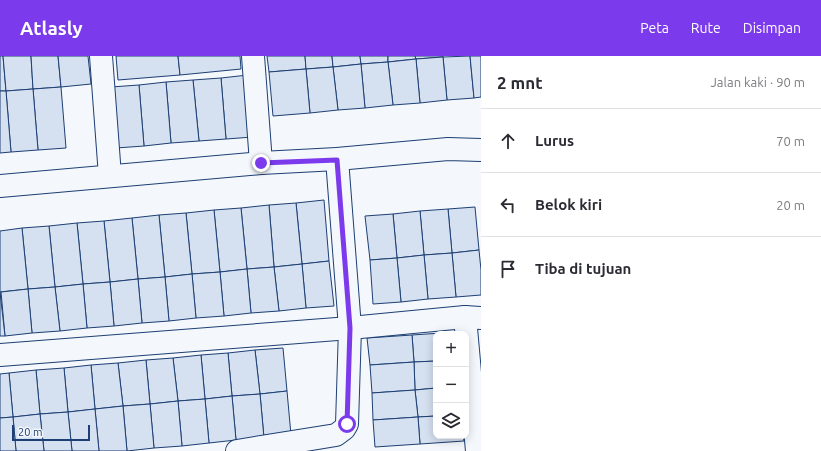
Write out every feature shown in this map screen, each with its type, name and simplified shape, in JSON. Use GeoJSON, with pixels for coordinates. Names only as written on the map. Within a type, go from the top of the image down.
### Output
{"type":"FeatureCollection","features":[{"type":"Feature","properties":{"kind":"street"},"geometry":{"type":"LineString","coordinates":[[101,56],[110,176]]}},
{"type":"Feature","properties":{"kind":"street"},"geometry":{"type":"LineString","coordinates":[[253,56],[261,163]]}},
{"type":"Feature","properties":{"kind":"street"},"geometry":{"type":"LineString","coordinates":[[0,186],[261,163],[337,160],[448,149],[481,150]]}},
{"type":"Feature","properties":{"kind":"street"},"geometry":{"type":"LineString","coordinates":[[237,451],[336,434],[344,430],[347,424],[350,328],[337,160]]}},
{"type":"Feature","properties":{"kind":"street"},"geometry":{"type":"LineString","coordinates":[[0,355],[473,318],[477,451]]}},
{"type":"Feature","properties":{"kind":"building"},"geometry":{"type":"Polygon","coordinates":[[[0,56],[3,56],[6,91],[0,91],[0,56]]]}},
{"type":"Feature","properties":{"kind":"building"},"geometry":{"type":"Polygon","coordinates":[[[3,56],[31,56],[33,89],[6,91],[3,56]]]}},
{"type":"Feature","properties":{"kind":"building"},"geometry":{"type":"Polygon","coordinates":[[[31,56],[58,56],[61,87],[33,89],[31,56]]]}},
{"type":"Feature","properties":{"kind":"building"},"geometry":{"type":"Polygon","coordinates":[[[58,56],[88,56],[91,84],[61,87],[58,56]]]}},
{"type":"Feature","properties":{"kind":"building"},"geometry":{"type":"Polygon","coordinates":[[[116,56],[178,56],[180,75],[118,80],[116,56]]]}},
{"type":"Feature","properties":{"kind":"building"},"geometry":{"type":"Polygon","coordinates":[[[178,56],[240,56],[241,69],[180,75],[178,56]]]}},
{"type":"Feature","properties":{"kind":"building"},"geometry":{"type":"Polygon","coordinates":[[[267,56],[305,56],[306,69],[269,72],[267,56]]]}},
{"type":"Feature","properties":{"kind":"building"},"geometry":{"type":"Polygon","coordinates":[[[305,56],[332,56],[333,67],[306,69],[305,56]]]}},
{"type":"Feature","properties":{"kind":"building"},"geometry":{"type":"Polygon","coordinates":[[[332,56],[360,56],[361,64],[333,67],[332,56]]]}},
{"type":"Feature","properties":{"kind":"building"},"geometry":{"type":"Polygon","coordinates":[[[360,56],[388,56],[388,62],[361,64],[360,56]]]}},
{"type":"Feature","properties":{"kind":"building"},"geometry":{"type":"Polygon","coordinates":[[[388,56],[415,56],[416,59],[388,62],[388,56]]]}},
{"type":"Feature","properties":{"kind":"building"},"geometry":{"type":"Polygon","coordinates":[[[415,56],[443,56],[443,57],[416,59],[415,56]]]}},
{"type":"Feature","properties":{"kind":"building"},"geometry":{"type":"Polygon","coordinates":[[[470,56],[474,98],[447,100],[443,57],[470,56]]]}},
{"type":"Feature","properties":{"kind":"building"},"geometry":{"type":"Polygon","coordinates":[[[470,56],[481,56],[481,97],[474,98],[470,56]]]}},
{"type":"Feature","properties":{"kind":"building"},"geometry":{"type":"Polygon","coordinates":[[[443,57],[447,100],[420,103],[416,59],[443,57]]]}},
{"type":"Feature","properties":{"kind":"building"},"geometry":{"type":"Polygon","coordinates":[[[416,59],[420,103],[393,105],[388,62],[416,59]]]}},
{"type":"Feature","properties":{"kind":"building"},"geometry":{"type":"Polygon","coordinates":[[[388,62],[393,105],[365,108],[361,64],[388,62]]]}},
{"type":"Feature","properties":{"kind":"building"},"geometry":{"type":"Polygon","coordinates":[[[361,64],[365,108],[338,110],[333,67],[361,64]]]}},
{"type":"Feature","properties":{"kind":"building"},"geometry":{"type":"Polygon","coordinates":[[[333,67],[338,110],[310,113],[306,69],[333,67]]]}},
{"type":"Feature","properties":{"kind":"building"},"geometry":{"type":"Polygon","coordinates":[[[306,69],[310,113],[273,116],[269,72],[306,69]]]}},
{"type":"Feature","properties":{"kind":"building"},"geometry":{"type":"Polygon","coordinates":[[[248,75],[253,137],[226,139],[221,78],[248,75]]]}},
{"type":"Feature","properties":{"kind":"building"},"geometry":{"type":"Polygon","coordinates":[[[221,78],[226,139],[199,141],[193,80],[221,78]]]}},
{"type":"Feature","properties":{"kind":"building"},"geometry":{"type":"Polygon","coordinates":[[[193,80],[199,141],[171,143],[166,82],[193,80]]]}},
{"type":"Feature","properties":{"kind":"building"},"geometry":{"type":"Polygon","coordinates":[[[166,82],[171,143],[144,146],[139,85],[166,82]]]}},
{"type":"Feature","properties":{"kind":"building"},"geometry":{"type":"Polygon","coordinates":[[[139,85],[144,146],[116,148],[111,87],[139,85]]]}},
{"type":"Feature","properties":{"kind":"building"},"geometry":{"type":"Polygon","coordinates":[[[61,87],[66,148],[38,150],[33,89],[61,87]]]}},
{"type":"Feature","properties":{"kind":"building"},"geometry":{"type":"Polygon","coordinates":[[[33,89],[38,150],[11,152],[6,91],[33,89]]]}},
{"type":"Feature","properties":{"kind":"building"},"geometry":{"type":"Polygon","coordinates":[[[0,91],[6,91],[11,152],[0,153],[0,91]]]}},
{"type":"Feature","properties":{"kind":"building"},"geometry":{"type":"Polygon","coordinates":[[[324,200],[329,261],[302,264],[296,203],[324,200]]]}},
{"type":"Feature","properties":{"kind":"building"},"geometry":{"type":"Polygon","coordinates":[[[296,203],[302,264],[274,267],[269,205],[296,203]]]}},
{"type":"Feature","properties":{"kind":"building"},"geometry":{"type":"Polygon","coordinates":[[[269,205],[274,267],[247,269],[241,208],[269,205]]]}},
{"type":"Feature","properties":{"kind":"building"},"geometry":{"type":"Polygon","coordinates":[[[475,207],[479,250],[452,253],[448,209],[475,207]]]}},
{"type":"Feature","properties":{"kind":"building"},"geometry":{"type":"Polygon","coordinates":[[[241,208],[247,269],[220,272],[214,210],[241,208]]]}},
{"type":"Feature","properties":{"kind":"building"},"geometry":{"type":"Polygon","coordinates":[[[448,209],[452,253],[424,255],[420,211],[448,209]]]}},
{"type":"Feature","properties":{"kind":"building"},"geometry":{"type":"Polygon","coordinates":[[[214,210],[220,272],[192,274],[186,213],[214,210]]]}},
{"type":"Feature","properties":{"kind":"building"},"geometry":{"type":"Polygon","coordinates":[[[420,211],[424,255],[397,258],[393,214],[420,211]]]}},
{"type":"Feature","properties":{"kind":"building"},"geometry":{"type":"Polygon","coordinates":[[[186,213],[192,274],[165,277],[159,215],[186,213]]]}},
{"type":"Feature","properties":{"kind":"building"},"geometry":{"type":"Polygon","coordinates":[[[393,214],[397,258],[370,260],[365,216],[393,214]]]}},
{"type":"Feature","properties":{"kind":"building"},"geometry":{"type":"Polygon","coordinates":[[[159,215],[165,277],[138,279],[132,218],[159,215]]]}},
{"type":"Feature","properties":{"kind":"building"},"geometry":{"type":"Polygon","coordinates":[[[132,218],[138,279],[110,282],[104,221],[132,218]]]}},
{"type":"Feature","properties":{"kind":"building"},"geometry":{"type":"Polygon","coordinates":[[[104,221],[110,282],[83,284],[77,223],[104,221]]]}},
{"type":"Feature","properties":{"kind":"building"},"geometry":{"type":"Polygon","coordinates":[[[77,223],[83,284],[55,287],[49,226],[77,223]]]}},
{"type":"Feature","properties":{"kind":"building"},"geometry":{"type":"Polygon","coordinates":[[[49,226],[55,287],[28,289],[22,228],[49,226]]]}},
{"type":"Feature","properties":{"kind":"building"},"geometry":{"type":"Polygon","coordinates":[[[22,228],[28,289],[0,292],[0,231],[22,228]]]}},
{"type":"Feature","properties":{"kind":"building"},"geometry":{"type":"Polygon","coordinates":[[[479,250],[481,295],[456,297],[452,253],[479,250]]]}},
{"type":"Feature","properties":{"kind":"building"},"geometry":{"type":"Polygon","coordinates":[[[452,253],[456,297],[428,299],[424,255],[452,253]]]}},
{"type":"Feature","properties":{"kind":"building"},"geometry":{"type":"Polygon","coordinates":[[[424,255],[428,299],[401,302],[397,258],[424,255]]]}},
{"type":"Feature","properties":{"kind":"building"},"geometry":{"type":"Polygon","coordinates":[[[397,258],[401,302],[373,304],[370,260],[397,258]]]}},
{"type":"Feature","properties":{"kind":"building"},"geometry":{"type":"Polygon","coordinates":[[[329,261],[334,306],[306,308],[302,264],[329,261]]]}},
{"type":"Feature","properties":{"kind":"building"},"geometry":{"type":"Polygon","coordinates":[[[302,264],[306,308],[279,311],[274,267],[302,264]]]}},
{"type":"Feature","properties":{"kind":"building"},"geometry":{"type":"Polygon","coordinates":[[[274,267],[279,311],[251,313],[247,269],[274,267]]]}},
{"type":"Feature","properties":{"kind":"building"},"geometry":{"type":"Polygon","coordinates":[[[247,269],[251,313],[224,316],[220,272],[247,269]]]}},
{"type":"Feature","properties":{"kind":"building"},"geometry":{"type":"Polygon","coordinates":[[[220,272],[224,316],[196,318],[192,274],[220,272]]]}},
{"type":"Feature","properties":{"kind":"building"},"geometry":{"type":"Polygon","coordinates":[[[192,274],[196,318],[169,321],[165,277],[192,274]]]}},
{"type":"Feature","properties":{"kind":"building"},"geometry":{"type":"Polygon","coordinates":[[[165,277],[169,321],[142,323],[138,279],[165,277]]]}},
{"type":"Feature","properties":{"kind":"building"},"geometry":{"type":"Polygon","coordinates":[[[138,279],[142,323],[114,326],[110,282],[138,279]]]}},
{"type":"Feature","properties":{"kind":"building"},"geometry":{"type":"Polygon","coordinates":[[[110,282],[114,326],[87,328],[83,284],[110,282]]]}},
{"type":"Feature","properties":{"kind":"building"},"geometry":{"type":"Polygon","coordinates":[[[83,284],[87,328],[60,331],[55,287],[83,284]]]}},
{"type":"Feature","properties":{"kind":"building"},"geometry":{"type":"Polygon","coordinates":[[[55,287],[60,331],[32,333],[28,289],[55,287]]]}},
{"type":"Feature","properties":{"kind":"building"},"geometry":{"type":"Polygon","coordinates":[[[28,289],[32,333],[5,336],[1,292],[28,289]]]}},
{"type":"Feature","properties":{"kind":"building"},"geometry":{"type":"Polygon","coordinates":[[[0,292],[5,336],[0,336],[0,292]]]}},
{"type":"Feature","properties":{"kind":"building"},"geometry":{"type":"Polygon","coordinates":[[[433,334],[433,361],[414,362],[412,335],[433,334]]]}},
{"type":"Feature","properties":{"kind":"building"},"geometry":{"type":"Polygon","coordinates":[[[412,335],[414,362],[370,365],[367,338],[412,335]]]}},
{"type":"Feature","properties":{"kind":"building"},"geometry":{"type":"Polygon","coordinates":[[[283,348],[287,391],[260,394],[255,350],[283,348]]]}},
{"type":"Feature","properties":{"kind":"building"},"geometry":{"type":"Polygon","coordinates":[[[255,350],[260,394],[232,396],[228,353],[255,350]]]}},
{"type":"Feature","properties":{"kind":"building"},"geometry":{"type":"Polygon","coordinates":[[[228,353],[232,396],[205,399],[201,355],[228,353]]]}},
{"type":"Feature","properties":{"kind":"building"},"geometry":{"type":"Polygon","coordinates":[[[201,355],[205,399],[178,401],[173,358],[201,355]]]}},
{"type":"Feature","properties":{"kind":"building"},"geometry":{"type":"Polygon","coordinates":[[[173,358],[178,401],[150,404],[146,360],[173,358]]]}},
{"type":"Feature","properties":{"kind":"building"},"geometry":{"type":"Polygon","coordinates":[[[146,360],[150,404],[123,406],[118,363],[146,360]]]}},
{"type":"Feature","properties":{"kind":"building"},"geometry":{"type":"Polygon","coordinates":[[[433,361],[433,388],[415,390],[414,362],[433,361]]]}},
{"type":"Feature","properties":{"kind":"building"},"geometry":{"type":"Polygon","coordinates":[[[414,362],[415,390],[372,393],[370,365],[414,362]]]}},
{"type":"Feature","properties":{"kind":"building"},"geometry":{"type":"Polygon","coordinates":[[[118,363],[123,406],[95,409],[91,365],[118,363]]]}},
{"type":"Feature","properties":{"kind":"building"},"geometry":{"type":"Polygon","coordinates":[[[91,365],[95,409],[68,412],[64,368],[91,365]]]}},
{"type":"Feature","properties":{"kind":"building"},"geometry":{"type":"Polygon","coordinates":[[[64,368],[68,412],[40,414],[36,370],[64,368]]]}},
{"type":"Feature","properties":{"kind":"building"},"geometry":{"type":"Polygon","coordinates":[[[36,370],[40,414],[13,417],[9,373],[36,370]]]}},
{"type":"Feature","properties":{"kind":"building"},"geometry":{"type":"Polygon","coordinates":[[[9,373],[13,417],[0,418],[0,374],[9,373]]]}},
{"type":"Feature","properties":{"kind":"building"},"geometry":{"type":"Polygon","coordinates":[[[433,388],[433,416],[418,417],[415,390],[433,388]]]}},
{"type":"Feature","properties":{"kind":"building"},"geometry":{"type":"Polygon","coordinates":[[[415,390],[418,417],[373,420],[372,393],[415,390]]]}},
{"type":"Feature","properties":{"kind":"building"},"geometry":{"type":"Polygon","coordinates":[[[287,391],[291,435],[264,438],[260,394],[287,391]]]}},
{"type":"Feature","properties":{"kind":"building"},"geometry":{"type":"Polygon","coordinates":[[[260,394],[264,438],[236,440],[232,396],[260,394]]]}},
{"type":"Feature","properties":{"kind":"building"},"geometry":{"type":"Polygon","coordinates":[[[232,396],[236,440],[209,443],[205,399],[232,396]]]}},
{"type":"Feature","properties":{"kind":"building"},"geometry":{"type":"Polygon","coordinates":[[[205,399],[209,443],[182,446],[178,401],[205,399]]]}},
{"type":"Feature","properties":{"kind":"building"},"geometry":{"type":"Polygon","coordinates":[[[178,401],[182,446],[154,448],[150,404],[178,401]]]}},
{"type":"Feature","properties":{"kind":"building"},"geometry":{"type":"Polygon","coordinates":[[[150,404],[154,448],[127,451],[123,406],[150,404]]]}},
{"type":"Feature","properties":{"kind":"building"},"geometry":{"type":"Polygon","coordinates":[[[123,406],[127,451],[99,451],[95,409],[123,406]]]}},
{"type":"Feature","properties":{"kind":"building"},"geometry":{"type":"Polygon","coordinates":[[[95,409],[99,451],[72,451],[68,412],[95,409]]]}},
{"type":"Feature","properties":{"kind":"building"},"geometry":{"type":"Polygon","coordinates":[[[68,412],[72,451],[44,451],[40,414],[68,412]]]}},
{"type":"Feature","properties":{"kind":"building"},"geometry":{"type":"Polygon","coordinates":[[[40,414],[44,451],[16,451],[13,417],[40,414]]]}},
{"type":"Feature","properties":{"kind":"building"},"geometry":{"type":"Polygon","coordinates":[[[433,416],[433,439],[464,439],[464,441],[420,444],[418,417],[433,416]]]}},
{"type":"Feature","properties":{"kind":"building"},"geometry":{"type":"Polygon","coordinates":[[[13,417],[16,451],[0,451],[0,418],[13,417]]]}},
{"type":"Feature","properties":{"kind":"building"},"geometry":{"type":"Polygon","coordinates":[[[418,417],[420,444],[375,447],[373,420],[418,417]]]}},
{"type":"Feature","properties":{"kind":"route"},"geometry":{"type":"LineString","coordinates":[[261,163],[337,160],[350,328],[347,424]]}}]}
